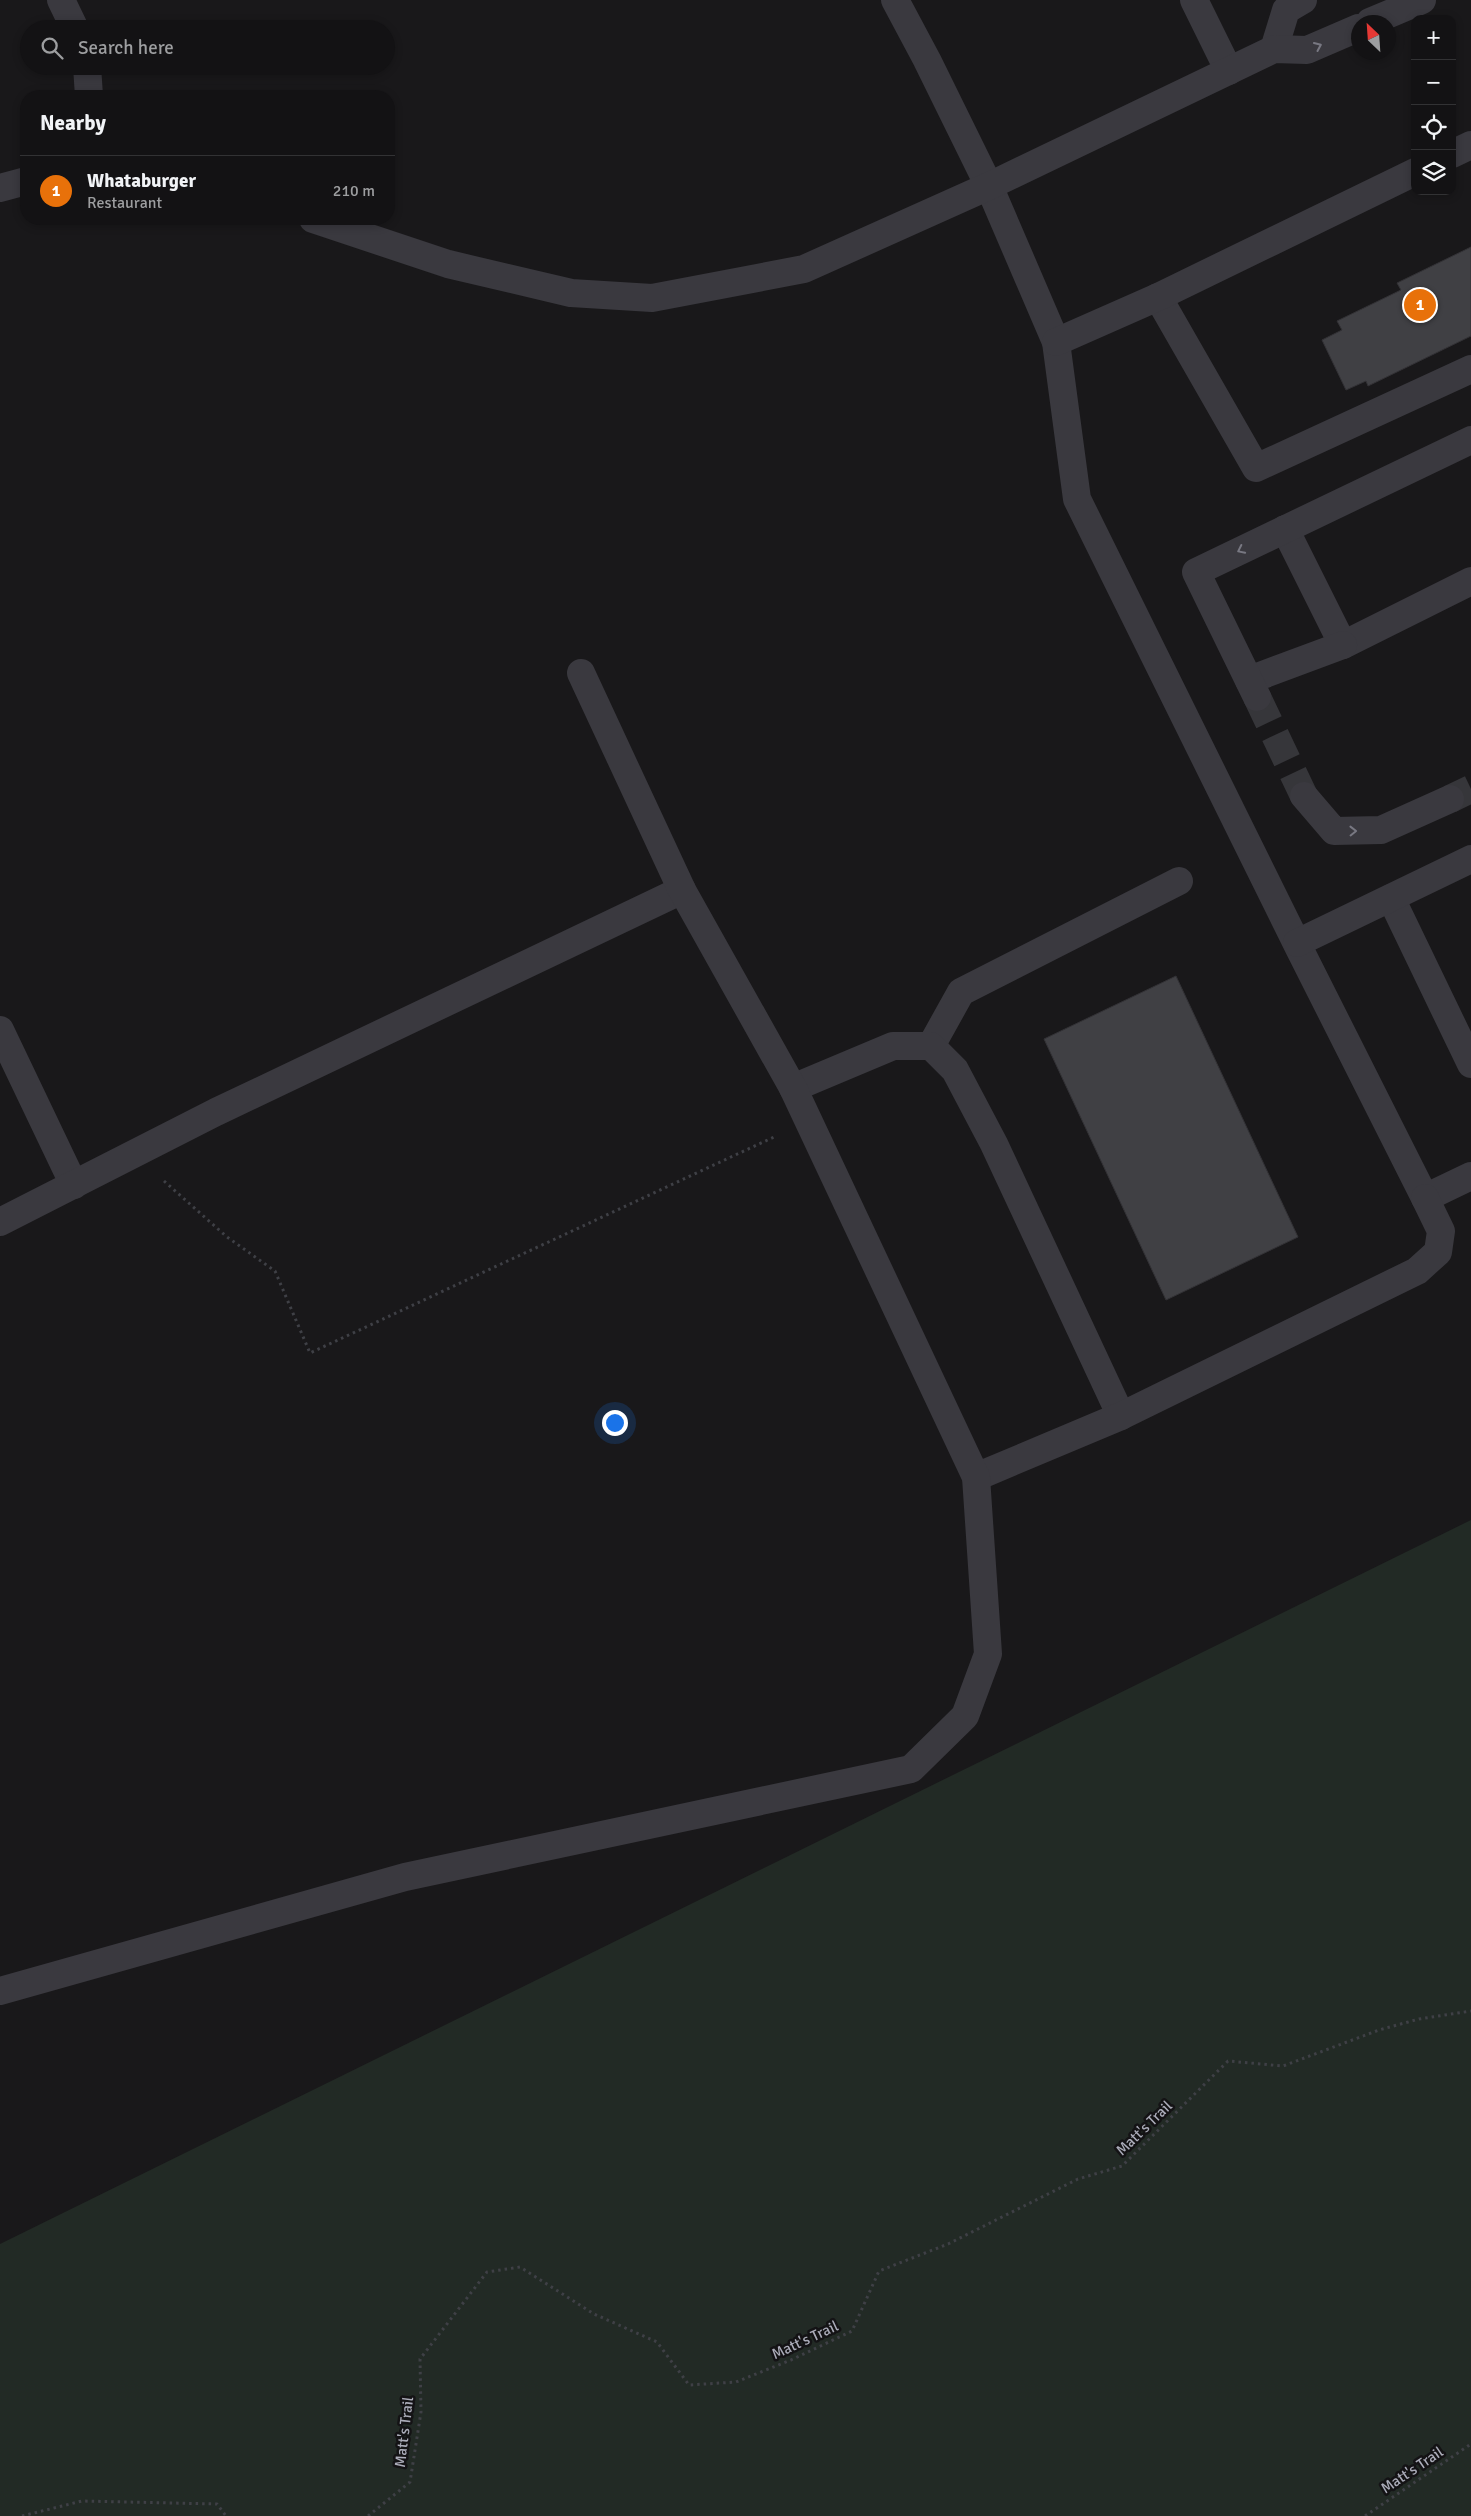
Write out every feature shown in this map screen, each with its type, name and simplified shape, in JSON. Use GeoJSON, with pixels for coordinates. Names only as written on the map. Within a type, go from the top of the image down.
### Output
{"type":"FeatureCollection","features":[{"type":"Feature","properties":{"kind":"street"},"geometry":{"type":"LineString","coordinates":[[61,0],[71,20]]}},
{"type":"Feature","properties":{"kind":"street"},"geometry":{"type":"LineString","coordinates":[[895,0],[989,186],[1056,342],[1077,499],[1296,943],[1441,1231],[1438,1252],[1418,1271],[1121,1416],[976,1477]]}},
{"type":"Feature","properties":{"kind":"street"},"geometry":{"type":"LineString","coordinates":[[1194,0],[1229,70]]}},
{"type":"Feature","properties":{"kind":"street"},"geometry":{"type":"LineString","coordinates":[[1274,49],[1286,10],[1304,0]]}},
{"type":"Feature","properties":{"kind":"street"},"geometry":{"type":"LineString","coordinates":[[1387,15],[1422,0]]}},
{"type":"Feature","properties":{"kind":"street"},"geometry":{"type":"LineString","coordinates":[[331,225],[448,264],[570,293],[652,298],[804,269],[989,186],[1274,49],[1306,50],[1351,31]]}},
{"type":"Feature","properties":{"kind":"street"},"geometry":{"type":"LineString","coordinates":[[88,75],[89,90]]}},
{"type":"Feature","properties":{"kind":"street"},"geometry":{"type":"LineString","coordinates":[[1456,152],[1471,145]]}},
{"type":"Feature","properties":{"kind":"street"},"geometry":{"type":"LineString","coordinates":[[1056,342],[1158,296],[1411,174]]}},
{"type":"Feature","properties":{"kind":"street"},"geometry":{"type":"LineString","coordinates":[[0,188],[20,183]]}},
{"type":"Feature","properties":{"kind":"street"},"geometry":{"type":"LineString","coordinates":[[1158,296],[1256,468],[1471,369]]}},
{"type":"Feature","properties":{"kind":"street"},"geometry":{"type":"LineString","coordinates":[[1471,440],[1196,572],[1253,689],[1471,581]]}},
{"type":"Feature","properties":{"kind":"street"},"geometry":{"type":"LineString","coordinates":[[1285,529],[1343,645]]}},
{"type":"Feature","properties":{"kind":"street"},"geometry":{"type":"LineString","coordinates":[[0,1991],[405,1877],[911,1769],[965,1716],[988,1654],[976,1477],[793,1088],[682,890],[581,673]]}},
{"type":"Feature","properties":{"kind":"street"},"geometry":{"type":"LineString","coordinates":[[1304,796],[1334,831],[1380,830],[1450,799]]}},
{"type":"Feature","properties":{"kind":"street"},"geometry":{"type":"LineString","coordinates":[[1296,943],[1471,859]]}},
{"type":"Feature","properties":{"kind":"street"},"geometry":{"type":"LineString","coordinates":[[931,1046],[962,992],[1179,881]]}},
{"type":"Feature","properties":{"kind":"street"},"geometry":{"type":"LineString","coordinates":[[0,1222],[216,1112],[682,890]]}},
{"type":"Feature","properties":{"kind":"street"},"geometry":{"type":"LineString","coordinates":[[1391,898],[1471,1064]]}},
{"type":"Feature","properties":{"kind":"street"},"geometry":{"type":"LineString","coordinates":[[0,1030],[74,1185]]}},
{"type":"Feature","properties":{"kind":"street"},"geometry":{"type":"LineString","coordinates":[[793,1088],[893,1046],[931,1046],[955,1070],[994,1144],[1121,1416]]}},
{"type":"Feature","properties":{"kind":"street"},"geometry":{"type":"LineString","coordinates":[[1425,1198],[1471,1176]]}},
{"type":"Feature","properties":{"kind":"path"},"geometry":{"type":"LineString","coordinates":[[134,1154],[227,1237],[275,1271],[310,1353],[808,1121]]}},
{"type":"Feature","properties":{"kind":"path","name":"Matt's Trail"},"geometry":{"type":"LineString","coordinates":[[368,2516],[410,2482],[421,2412],[420,2359],[487,2272],[520,2267],[594,2314],[657,2342],[689,2385],[736,2382],[791,2360],[852,2330],[879,2271],[948,2244],[1078,2179],[1122,2166],[1228,2061],[1283,2066],[1379,2030],[1419,2019],[1471,2011]]}},
{"type":"Feature","properties":{"kind":"path","name":"Matt's Trail"},"geometry":{"type":"LineString","coordinates":[[1365,2516],[1471,2444]]}},
{"type":"Feature","properties":{"kind":"path"},"geometry":{"type":"LineString","coordinates":[[22,2516],[82,2501],[217,2504],[226,2516]]}},
{"type":"Feature","properties":{"kind":"shaded area"},"geometry":{"type":"Polygon","coordinates":[[[1471,1520],[1471,2516],[0,2516],[0,2244],[1471,1520]]]}},
{"type":"Feature","properties":{"kind":"building"},"geometry":{"type":"Polygon","coordinates":[[[1471,247],[1471,336],[1368,386],[1366,381],[1346,390],[1322,340],[1342,330],[1337,321],[1401,290],[1397,283],[1471,247]]]}},
{"type":"Feature","properties":{"kind":"building"},"geometry":{"type":"Polygon","coordinates":[[[1176,976],[1298,1237],[1166,1300],[1044,1039],[1176,976]]]}},
{"type":"Feature","properties":{"kind":"tunnel"},"geometry":{"type":"LineString","coordinates":[[1257,697],[1304,796]]}},
{"type":"Feature","properties":{"kind":"tunnel"},"geometry":{"type":"LineString","coordinates":[[1450,799],[1471,789]]}},
{"type":"Feature","properties":{"kind":"place","name":"Whataburger"},"geometry":{"type":"Point","coordinates":[1420,305]}}]}
